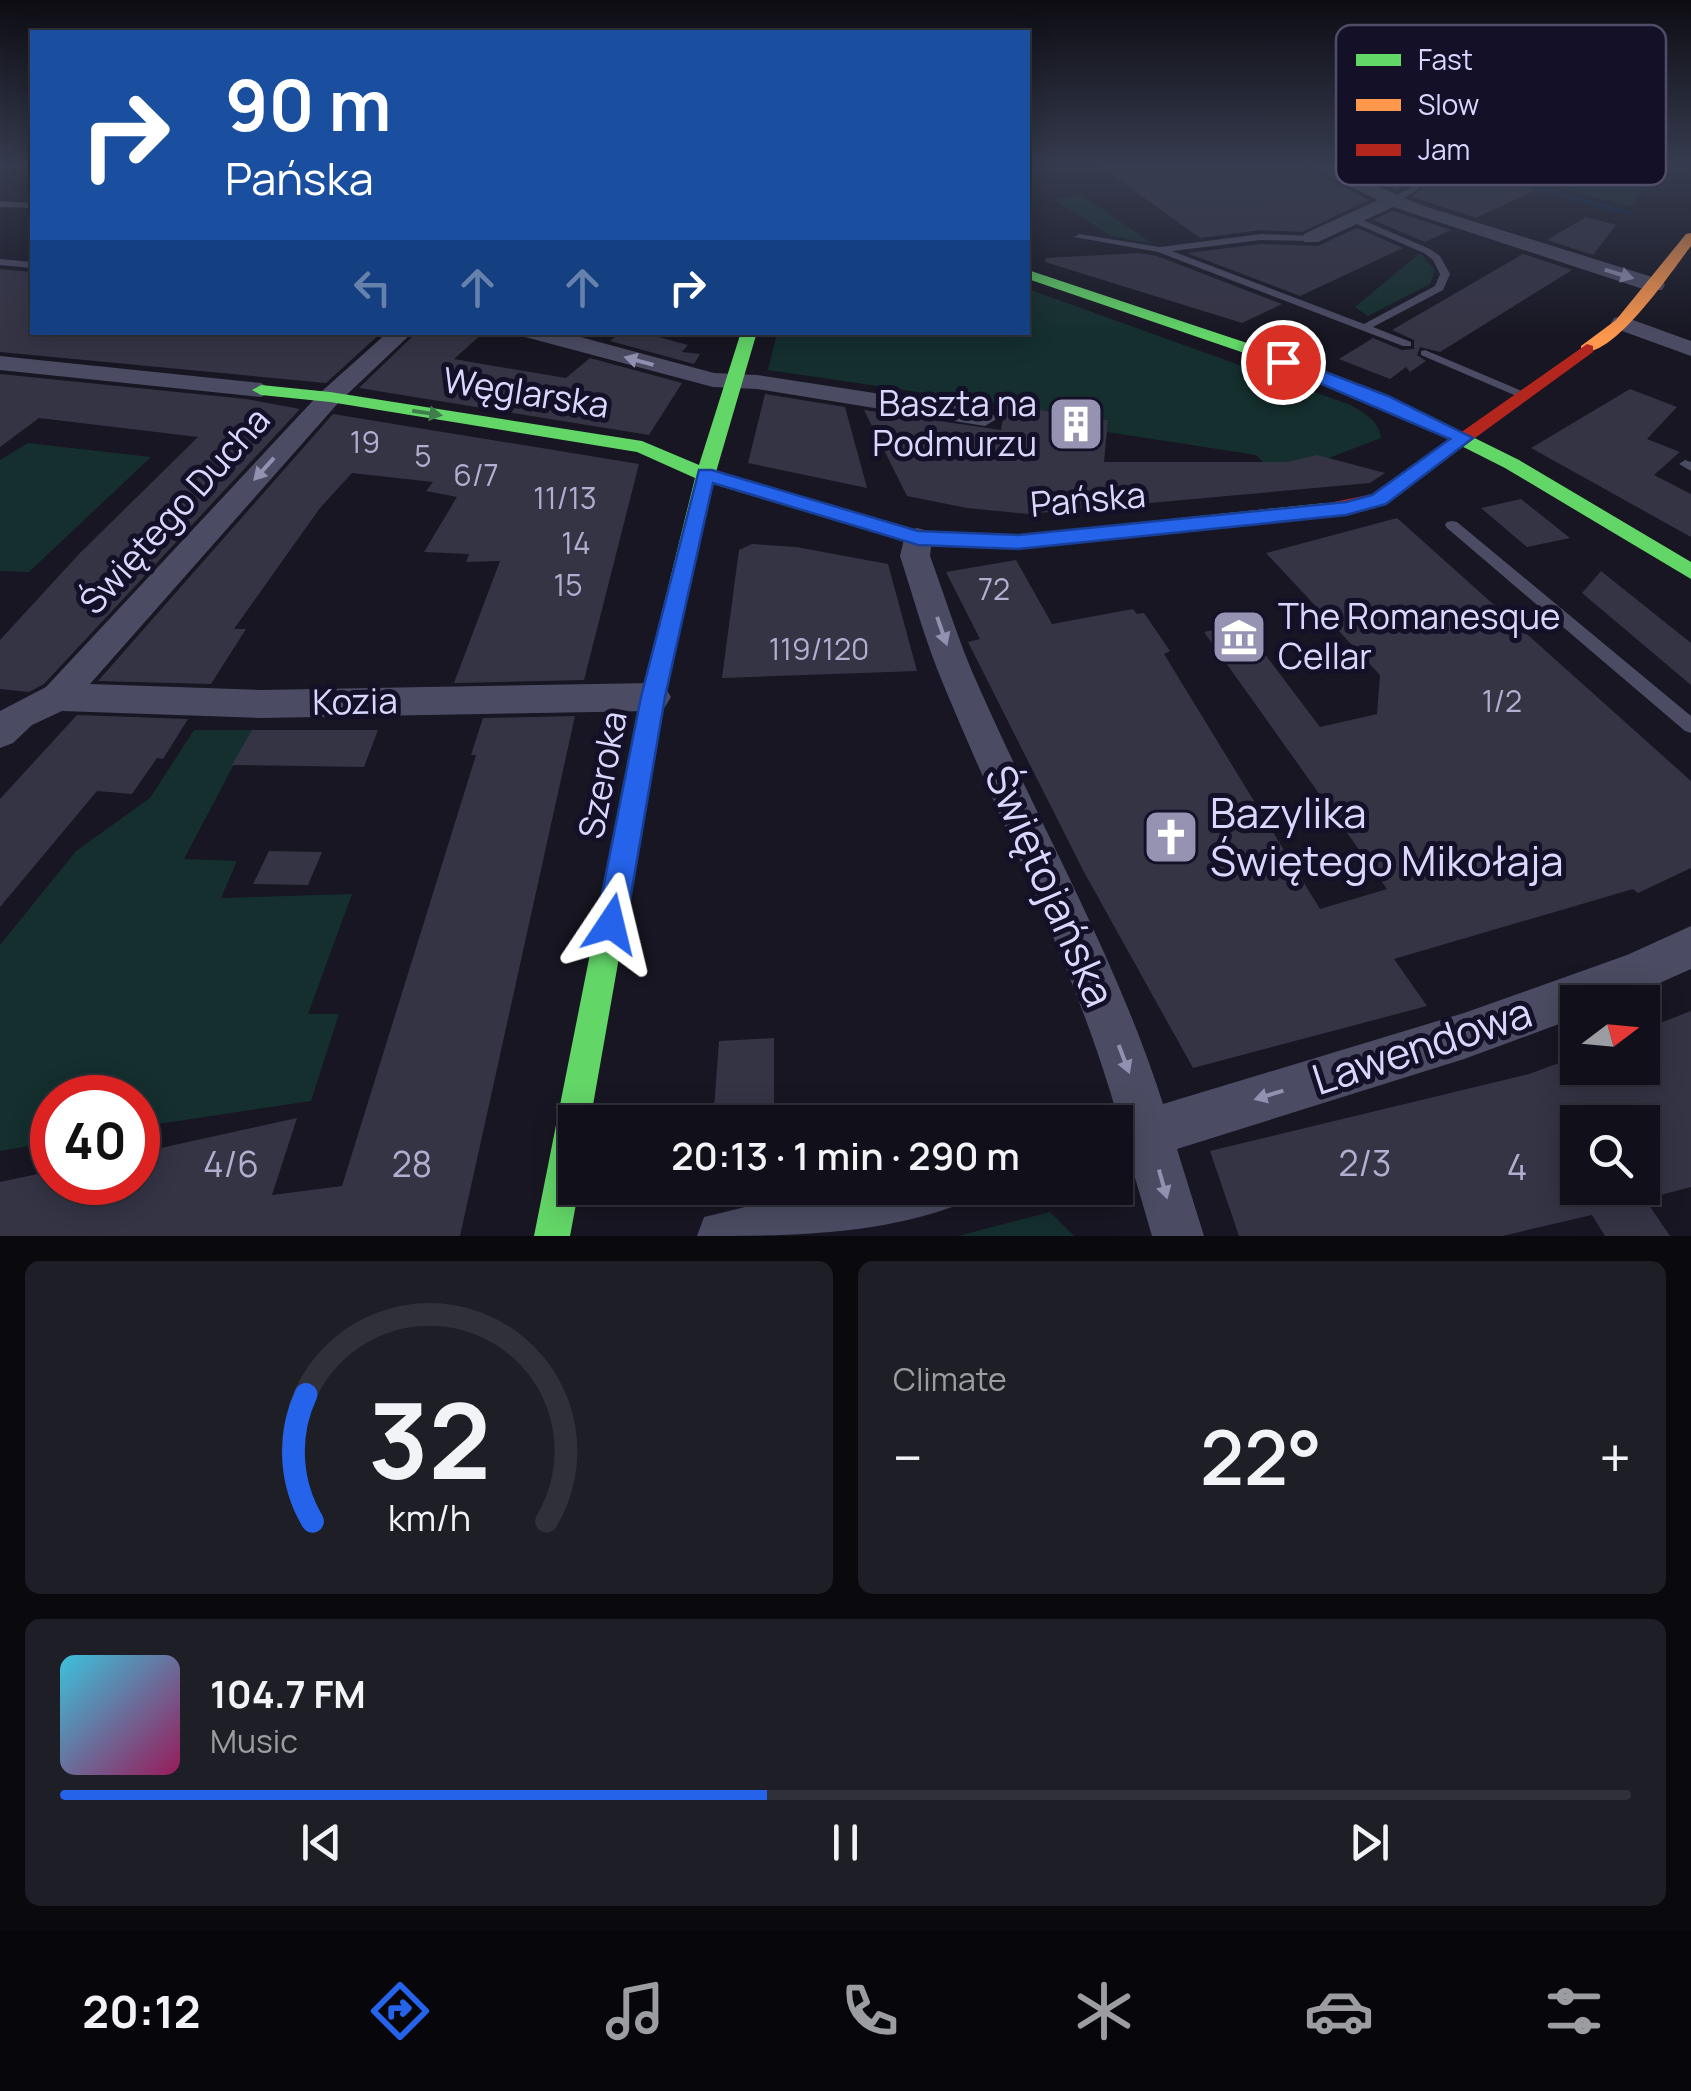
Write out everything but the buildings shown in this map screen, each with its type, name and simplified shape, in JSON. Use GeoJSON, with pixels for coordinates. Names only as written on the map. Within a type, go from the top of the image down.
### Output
{"type":"FeatureCollection","features":[{"type":"Feature","properties":{"kind":"street"},"geometry":{"type":"LineString","coordinates":[[1311,238],[1351,222]]}},
{"type":"Feature","properties":{"kind":"street"},"geometry":{"type":"LineString","coordinates":[[1477,222],[1654,285]]}},
{"type":"Feature","properties":{"kind":"street","name":"Pańska"},"geometry":{"type":"LineString","coordinates":[[706,474],[918,538],[1018,542],[1346,508],[1379,499],[1622,323],[1691,237]]}},
{"type":"Feature","properties":{"kind":"street"},"geometry":{"type":"LineString","coordinates":[[1030,275],[1312,372],[1463,438],[1537,476],[1691,572]]}},
{"type":"Feature","properties":{"kind":"street"},"geometry":{"type":"LineString","coordinates":[[1622,323],[1691,350]]}},
{"type":"Feature","properties":{"kind":"street","name":"Świętego Ducha"},"geometry":{"type":"LineString","coordinates":[[6,720],[58,696],[330,397],[399,335]]}},
{"type":"Feature","properties":{"kind":"street"},"geometry":{"type":"LineString","coordinates":[[544,335],[713,380],[985,418]]}},
{"type":"Feature","properties":{"kind":"street","name":"Szeroka"},"geometry":{"type":"LineString","coordinates":[[552,1236],[653,697],[706,474],[748,335]]}},
{"type":"Feature","properties":{"kind":"street"},"geometry":{"type":"LineString","coordinates":[[6,369],[261,390]]}},
{"type":"Feature","properties":{"kind":"street","name":"Węglarska"},"geometry":{"type":"LineString","coordinates":[[261,390],[330,397],[642,447],[706,474]]}},
{"type":"Feature","properties":{"kind":"street","name":"Świętojańska"},"geometry":{"type":"LineString","coordinates":[[918,538],[915,556],[960,682],[1070,926],[1126,1062],[1129,1105]]}},
{"type":"Feature","properties":{"kind":"street","name":"Kozia"},"geometry":{"type":"LineString","coordinates":[[58,696],[261,704],[653,697]]}},
{"type":"Feature","properties":{"kind":"street","name":"Lawendowa"},"geometry":{"type":"LineString","coordinates":[[1133,1138],[1464,1036],[1634,974],[1691,947]]}},
{"type":"Feature","properties":{"kind":"street","name":"Świętojańska"},"geometry":{"type":"LineString","coordinates":[[1133,1140],[1178,1236]]}},
{"type":"Feature","properties":{"kind":"street"},"geometry":{"type":"LineString","coordinates":[[723,1236],[861,1205]]}},
{"type":"Feature","properties":{"kind":"lane"},"geometry":{"type":"LineString","coordinates":[[1359,222],[1428,251],[1437,258],[1445,274],[1445,282],[1439,288],[1366,326]]}},
{"type":"Feature","properties":{"kind":"lane"},"geometry":{"type":"LineString","coordinates":[[1079,237],[1160,250],[1407,344]]}},
{"type":"Feature","properties":{"kind":"lane"},"geometry":{"type":"LineString","coordinates":[[1160,250],[1261,237],[1311,238]]}},
{"type":"Feature","properties":{"kind":"lane"},"geometry":{"type":"LineString","coordinates":[[0,262],[30,265]]}},
{"type":"Feature","properties":{"kind":"lane"},"geometry":{"type":"LineString","coordinates":[[1425,353],[1525,396]]}},
{"type":"Feature","properties":{"kind":"lane"},"geometry":{"type":"LineString","coordinates":[[1452,525],[1691,726]]}},
{"type":"Feature","properties":{"kind":"green space"},"geometry":{"type":"Polygon","coordinates":[[[1089,222],[1120,222],[1153,244],[1111,236],[1089,222]]]}},
{"type":"Feature","properties":{"kind":"green space"},"geometry":{"type":"Polygon","coordinates":[[[1420,253],[1435,270],[1430,284],[1368,316],[1355,307],[1420,253]]]}},
{"type":"Feature","properties":{"kind":"green space"},"geometry":{"type":"Polygon","coordinates":[[[1030,290],[1348,404],[1374,422],[1381,438],[1300,469],[1263,462],[1256,455],[1107,432],[1108,420],[768,370],[777,335],[1030,335],[1030,290]]]}},
{"type":"Feature","properties":{"kind":"green space"},"geometry":{"type":"Polygon","coordinates":[[[28,443],[151,457],[29,572],[0,571],[0,460],[28,443]]]}},
{"type":"Feature","properties":{"kind":"green space"},"geometry":{"type":"Polygon","coordinates":[[[194,730],[252,730],[184,859],[237,861],[221,898],[352,894],[308,1014],[339,1014],[311,1101],[160,1124],[160,1075],[30,1075],[30,1146],[0,1151],[0,945],[76,851],[150,798],[194,730]]]}},
{"type":"Feature","properties":{"kind":"green space"},"geometry":{"type":"Polygon","coordinates":[[[1050,1212],[1074,1236],[958,1236],[1050,1212]]]}},
{"type":"Feature","properties":{"kind":"traffic: fast"},"geometry":{"type":"LineString","coordinates":[[1030,275],[1262,354],[1400,408],[1512,464],[1691,572]]}},
{"type":"Feature","properties":{"kind":"traffic: fast"},"geometry":{"type":"LineString","coordinates":[[552,1236],[653,697],[705,475],[748,335]]}},
{"type":"Feature","properties":{"kind":"traffic: fast"},"geometry":{"type":"LineString","coordinates":[[261,390],[330,397],[642,447],[705,475],[917,538],[1017,542],[1326,510]]}},
{"type":"Feature","properties":{"kind":"traffic: slow"},"geometry":{"type":"LineString","coordinates":[[1587,349],[1622,323],[1691,237]]}},
{"type":"Feature","properties":{"kind":"traffic: jam"},"geometry":{"type":"LineString","coordinates":[[1326,510],[1379,499],[1587,349]]}},
{"type":"Feature","properties":{"kind":"place","name":"Baszta na Podmurzu"},"geometry":{"type":"Point","coordinates":[1076,424]}},
{"type":"Feature","properties":{"kind":"place","name":"The Romanesque Cellar"},"geometry":{"type":"Point","coordinates":[1239,637]}},
{"type":"Feature","properties":{"kind":"place","name":"Bazylika Świętego Mikołaja"},"geometry":{"type":"Point","coordinates":[1171,837]}},
{"type":"Feature","properties":{"kind":"route"},"geometry":{"type":"LineString","coordinates":[[611,924],[653,697],[706,474],[895,533],[962,542],[1018,542],[1299,516],[1346,508],[1379,499],[1463,438],[1382,400],[1283,362]]}}]}
